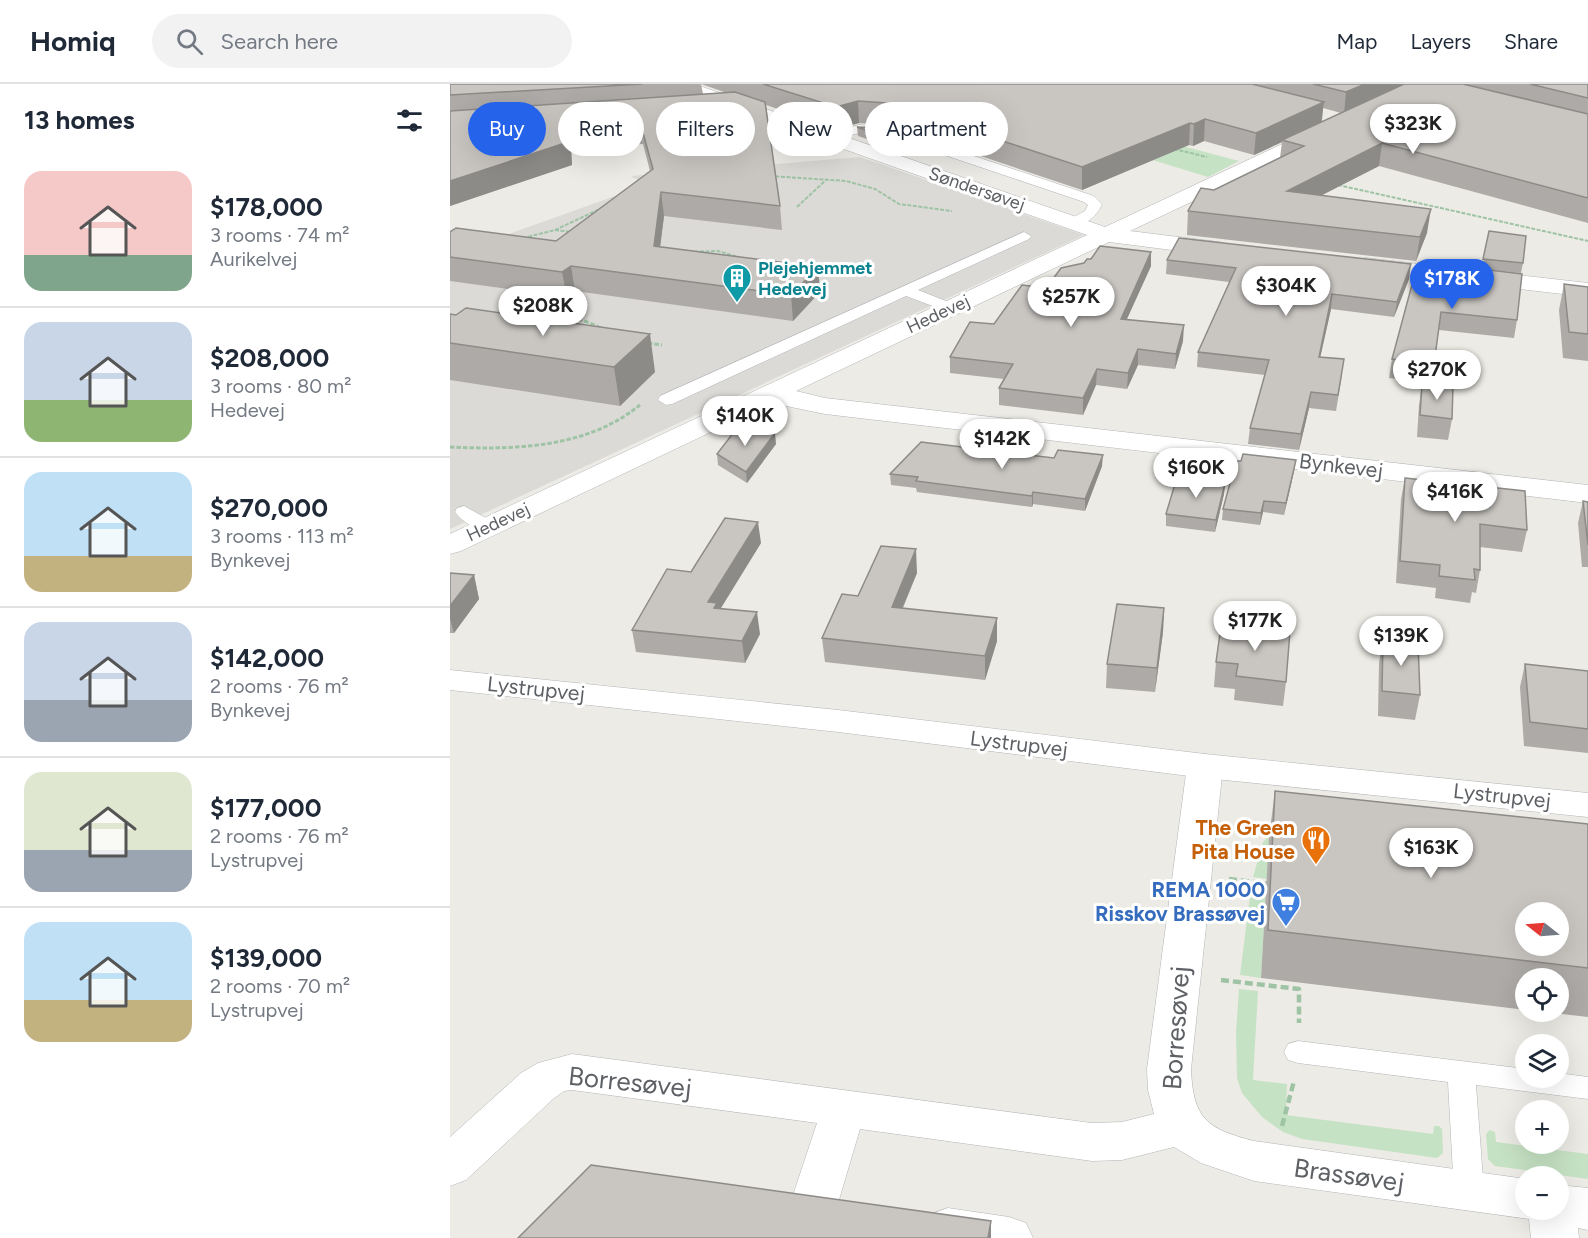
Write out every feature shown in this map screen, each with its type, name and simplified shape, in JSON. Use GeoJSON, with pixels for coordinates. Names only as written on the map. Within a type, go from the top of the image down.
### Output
{"type":"FeatureCollection","features":[{"type":"Feature","properties":{"kind":"street","name":"Søndersøvej"},"geometry":{"type":"LineString","coordinates":[[677,84],[727,102]]}},
{"type":"Feature","properties":{"kind":"street","name":"Hedevej"},"geometry":{"type":"LineString","coordinates":[[450,545],[1107,235],[1331,121]]}},
{"type":"Feature","properties":{"kind":"street","name":"Søndersøvej"},"geometry":{"type":"LineString","coordinates":[[853,145],[1107,235],[1240,251]]}},
{"type":"Feature","properties":{"kind":"street"},"geometry":{"type":"LineString","coordinates":[[1344,263],[1588,290]]}},
{"type":"Feature","properties":{"kind":"street","name":"Bynkevej"},"geometry":{"type":"LineString","coordinates":[[775,391],[795,400],[825,406],[1588,494]]}},
{"type":"Feature","properties":{"kind":"street","name":"Lystrupvej"},"geometry":{"type":"LineString","coordinates":[[450,680],[838,721],[1205,766],[1588,804]]}},
{"type":"Feature","properties":{"kind":"street","name":"Borresøvej"},"geometry":{"type":"LineString","coordinates":[[450,1166],[537,1086],[554,1075],[562,1073],[592,1074],[1092,1143],[1122,1141],[1182,1126],[1168,1094],[1169,1068],[1205,766]]}},
{"type":"Feature","properties":{"kind":"street"},"geometry":{"type":"LineString","coordinates":[[812,1210],[844,1108]]}},
{"type":"Feature","properties":{"kind":"street","name":"Brassøvej"},"geometry":{"type":"LineString","coordinates":[[1182,1126],[1212,1147],[1233,1156],[1515,1198]]}},
{"type":"Feature","properties":{"kind":"street"},"geometry":{"type":"LineString","coordinates":[[765,1203],[858,1216]]}},
{"type":"Feature","properties":{"kind":"street"},"geometry":{"type":"LineString","coordinates":[[1569,1206],[1588,1209]]}},
{"type":"Feature","properties":{"kind":"street"},"geometry":{"type":"LineString","coordinates":[[1553,1220],[1555,1238]]}},
{"type":"Feature","properties":{"kind":"street"},"geometry":{"type":"LineString","coordinates":[[905,1223],[1009,1238]]}},
{"type":"Feature","properties":{"kind":"lane"},"geometry":{"type":"LineString","coordinates":[[853,131],[883,130],[1089,199],[1095,204],[1094,210],[1073,223]]}},
{"type":"Feature","properties":{"kind":"lane"},"geometry":{"type":"LineString","coordinates":[[666,400],[1024,236]]}},
{"type":"Feature","properties":{"kind":"lane"},"geometry":{"type":"LineString","coordinates":[[904,290],[951,308]]}},
{"type":"Feature","properties":{"kind":"lane"},"geometry":{"type":"LineString","coordinates":[[464,512],[488,527]]}},
{"type":"Feature","properties":{"kind":"lane"},"geometry":{"type":"LineString","coordinates":[[1298,1052],[1588,1088]]}},
{"type":"Feature","properties":{"kind":"lane"},"geometry":{"type":"LineString","coordinates":[[1461,1072],[1468,1192]]}},
{"type":"Feature","properties":{"kind":"path"},"geometry":{"type":"LineString","coordinates":[[760,176],[827,179],[875,189],[899,204],[957,212]]}},
{"type":"Feature","properties":{"kind":"path"},"geometry":{"type":"LineString","coordinates":[[796,207],[827,179]]}},
{"type":"Feature","properties":{"kind":"path"},"geometry":{"type":"LineString","coordinates":[[523,238],[555,230],[606,206]]}},
{"type":"Feature","properties":{"kind":"path"},"geometry":{"type":"LineString","coordinates":[[555,230],[579,233]]}},
{"type":"Feature","properties":{"kind":"path"},"geometry":{"type":"LineString","coordinates":[[681,253],[723,250],[753,261]]}},
{"type":"Feature","properties":{"kind":"path"},"geometry":{"type":"LineString","coordinates":[[494,315],[543,310],[574,315],[603,329]]}},
{"type":"Feature","properties":{"kind":"path"},"geometry":{"type":"LineString","coordinates":[[535,317],[543,310]]}},
{"type":"Feature","properties":{"kind":"path"},"geometry":{"type":"LineString","coordinates":[[642,341],[662,345]]}},
{"type":"Feature","properties":{"kind":"path"},"geometry":{"type":"LineString","coordinates":[[450,447],[509,449],[544,445],[610,426],[630,417],[651,395],[666,400]]}},
{"type":"Feature","properties":{"kind":"path"},"geometry":{"type":"LineString","coordinates":[[1179,974],[1299,989]]}},
{"type":"Feature","properties":{"kind":"path"},"geometry":{"type":"LineString","coordinates":[[1273,978],[1273,986]]}},
{"type":"Feature","properties":{"kind":"path"},"geometry":{"type":"LineString","coordinates":[[1268,1163],[1286,1115],[1298,1052],[1300,982]]}},
{"type":"Feature","properties":{"kind":"shaded area"},"geometry":{"type":"Polygon","coordinates":[[[860,157],[1084,235],[450,529],[450,255],[646,185],[631,176],[860,157]]]}},
{"type":"Feature","properties":{"kind":"green space"},"geometry":{"type":"Polygon","coordinates":[[[1008,112],[1103,125],[1239,161],[1208,177],[1008,116],[1008,112]]]}},
{"type":"Feature","properties":{"kind":"green space"},"geometry":{"type":"Polygon","coordinates":[[[1274,831],[1267,879],[1253,877],[1263,842],[1274,831]]]}},
{"type":"Feature","properties":{"kind":"green space"},"geometry":{"type":"Polygon","coordinates":[[[1251,888],[1266,889],[1261,978],[1240,975],[1251,888]]]}},
{"type":"Feature","properties":{"kind":"green space"},"geometry":{"type":"Polygon","coordinates":[[[1239,989],[1258,991],[1253,1080],[1287,1084],[1286,1115],[1433,1134],[1434,1126],[1439,1126],[1442,1129],[1443,1153],[1437,1158],[1302,1139],[1283,1132],[1262,1117],[1242,1093],[1237,1078],[1236,1033],[1239,989]]]}},
{"type":"Feature","properties":{"kind":"green space"},"geometry":{"type":"Polygon","coordinates":[[[1490,1130],[1495,1132],[1496,1142],[1515,1144],[1515,1154],[1569,1154],[1569,1152],[1588,1154],[1588,1179],[1569,1176],[1569,1166],[1515,1166],[1515,1169],[1495,1166],[1488,1159],[1486,1134],[1490,1130]]]}},
{"type":"Feature","properties":{"kind":"building"},"geometry":{"type":"Polygon","coordinates":[[[450,84],[642,84],[450,95],[450,84]]]}},
{"type":"Feature","properties":{"kind":"building"},"geometry":{"type":"Polygon","coordinates":[[[763,84],[1252,84],[1324,102],[1256,133],[1205,119],[1194,124],[1190,123],[1082,167],[1008,143],[1008,102],[820,102],[763,84]]]}},
{"type":"Feature","properties":{"kind":"building"},"geometry":{"type":"Polygon","coordinates":[[[1313,84],[1365,84],[1346,92],[1313,84]]]}},
{"type":"Feature","properties":{"kind":"building"},"geometry":{"type":"Polygon","coordinates":[[[1404,84],[1463,84],[1588,114],[1588,198],[1382,143],[1287,191],[1431,209],[1420,237],[1188,211],[1201,188],[1214,190],[1304,146],[1282,140],[1404,84]]]}},
{"type":"Feature","properties":{"kind":"building"},"geometry":{"type":"Polygon","coordinates":[[[1530,84],[1588,84],[1588,98],[1530,84]]]}},
{"type":"Feature","properties":{"kind":"building"},"geometry":{"type":"Polygon","coordinates":[[[735,92],[765,102],[767,156],[773,156],[780,206],[661,192],[654,246],[818,267],[791,295],[571,266],[562,272],[450,257],[450,232],[456,228],[556,241],[653,169],[644,136],[644,102],[585,102],[735,92]]]}},
{"type":"Feature","properties":{"kind":"building"},"geometry":{"type":"Polygon","coordinates":[[[558,104],[558,145],[546,149],[546,105],[558,104]]]}},
{"type":"Feature","properties":{"kind":"building"},"geometry":{"type":"Polygon","coordinates":[[[468,110],[468,156],[526,156],[450,181],[450,111],[468,110]]]}},
{"type":"Feature","properties":{"kind":"building"},"geometry":{"type":"Polygon","coordinates":[[[1489,231],[1526,236],[1523,263],[1483,259],[1489,231]]]}},
{"type":"Feature","properties":{"kind":"building"},"geometry":{"type":"Polygon","coordinates":[[[1179,238],[1411,264],[1397,302],[1332,294],[1319,357],[1344,359],[1338,395],[1311,392],[1301,434],[1250,428],[1269,360],[1198,352],[1236,268],[1167,260],[1179,238]]]}},
{"type":"Feature","properties":{"kind":"building"},"geometry":{"type":"Polygon","coordinates":[[[1100,246],[1151,252],[1121,319],[1184,325],[1176,354],[1138,349],[1128,373],[1097,369],[1083,398],[999,388],[1013,364],[950,357],[970,322],[994,324],[1022,285],[1039,287],[1047,279],[1053,279],[1061,268],[1084,263],[1087,259],[1091,259],[1100,246]]]}},
{"type":"Feature","properties":{"kind":"building"},"geometry":{"type":"Polygon","coordinates":[[[1481,269],[1522,274],[1517,320],[1441,312],[1434,364],[1392,359],[1414,277],[1478,287],[1481,269]]]}},
{"type":"Feature","properties":{"kind":"building"},"geometry":{"type":"Polygon","coordinates":[[[1564,284],[1588,287],[1588,334],[1569,332],[1564,284]]]}},
{"type":"Feature","properties":{"kind":"building"},"geometry":{"type":"Polygon","coordinates":[[[466,308],[650,334],[614,367],[450,343],[450,314],[456,315],[466,308]]]}},
{"type":"Feature","properties":{"kind":"building"},"geometry":{"type":"Polygon","coordinates":[[[1422,384],[1453,387],[1452,419],[1420,415],[1422,384]]]}},
{"type":"Feature","properties":{"kind":"building"},"geometry":{"type":"Polygon","coordinates":[[[737,428],[775,433],[746,472],[717,454],[737,428]]]}},
{"type":"Feature","properties":{"kind":"building"},"geometry":{"type":"Polygon","coordinates":[[[921,442],[1054,458],[1058,450],[1103,455],[1085,499],[1033,492],[1032,496],[916,481],[918,477],[890,474],[921,442]]]}},
{"type":"Feature","properties":{"kind":"building"},"geometry":{"type":"Polygon","coordinates":[[[1243,454],[1296,460],[1286,503],[1264,501],[1261,513],[1223,509],[1236,461],[1241,461],[1243,454]]]}},
{"type":"Feature","properties":{"kind":"building"},"geometry":{"type":"Polygon","coordinates":[[[1177,477],[1225,483],[1216,520],[1166,514],[1177,477]]]}},
{"type":"Feature","properties":{"kind":"building"},"geometry":{"type":"Polygon","coordinates":[[[1405,478],[1525,491],[1527,530],[1480,524],[1480,570],[1474,569],[1475,580],[1439,576],[1440,565],[1400,561],[1405,478]]]}},
{"type":"Feature","properties":{"kind":"building"},"geometry":{"type":"Polygon","coordinates":[[[1583,501],[1588,502],[1588,545],[1583,501]]]}},
{"type":"Feature","properties":{"kind":"building"},"geometry":{"type":"Polygon","coordinates":[[[725,518],[758,522],[708,602],[717,603],[714,608],[757,612],[742,641],[632,630],[667,569],[691,572],[725,518]]]}},
{"type":"Feature","properties":{"kind":"building"},"geometry":{"type":"Polygon","coordinates":[[[881,546],[916,549],[892,607],[997,618],[985,656],[822,638],[842,594],[858,596],[881,546]]]}},
{"type":"Feature","properties":{"kind":"building"},"geometry":{"type":"Polygon","coordinates":[[[450,573],[474,575],[450,606],[450,573]]]}},
{"type":"Feature","properties":{"kind":"building"},"geometry":{"type":"Polygon","coordinates":[[[1117,604],[1164,608],[1157,668],[1107,664],[1117,604]]]}},
{"type":"Feature","properties":{"kind":"building"},"geometry":{"type":"Polygon","coordinates":[[[1221,626],[1290,631],[1286,682],[1236,676],[1238,664],[1216,662],[1221,626]]]}},
{"type":"Feature","properties":{"kind":"building"},"geometry":{"type":"Polygon","coordinates":[[[1383,639],[1418,643],[1420,695],[1382,691],[1383,639]]]}},
{"type":"Feature","properties":{"kind":"building"},"geometry":{"type":"Polygon","coordinates":[[[1525,664],[1588,671],[1588,729],[1530,722],[1525,664]]]}},
{"type":"Feature","properties":{"kind":"building"},"geometry":{"type":"Polygon","coordinates":[[[1275,791],[1588,824],[1588,968],[1268,930],[1275,791]]]}},
{"type":"Feature","properties":{"kind":"building"},"geometry":{"type":"Polygon","coordinates":[[[591,1165],[991,1221],[988,1238],[518,1238],[591,1165]]]}},
{"type":"Feature","properties":{"kind":"place","name":"Plejehjemmet Hedevej"},"geometry":{"type":"Point","coordinates":[737,304]}},
{"type":"Feature","properties":{"kind":"place","name":"The Green Pita House"},"geometry":{"type":"Point","coordinates":[1316,866]}},
{"type":"Feature","properties":{"kind":"place","name":"REMA 1000 Risskov Brassøvej"},"geometry":{"type":"Point","coordinates":[1286,928]}}]}
